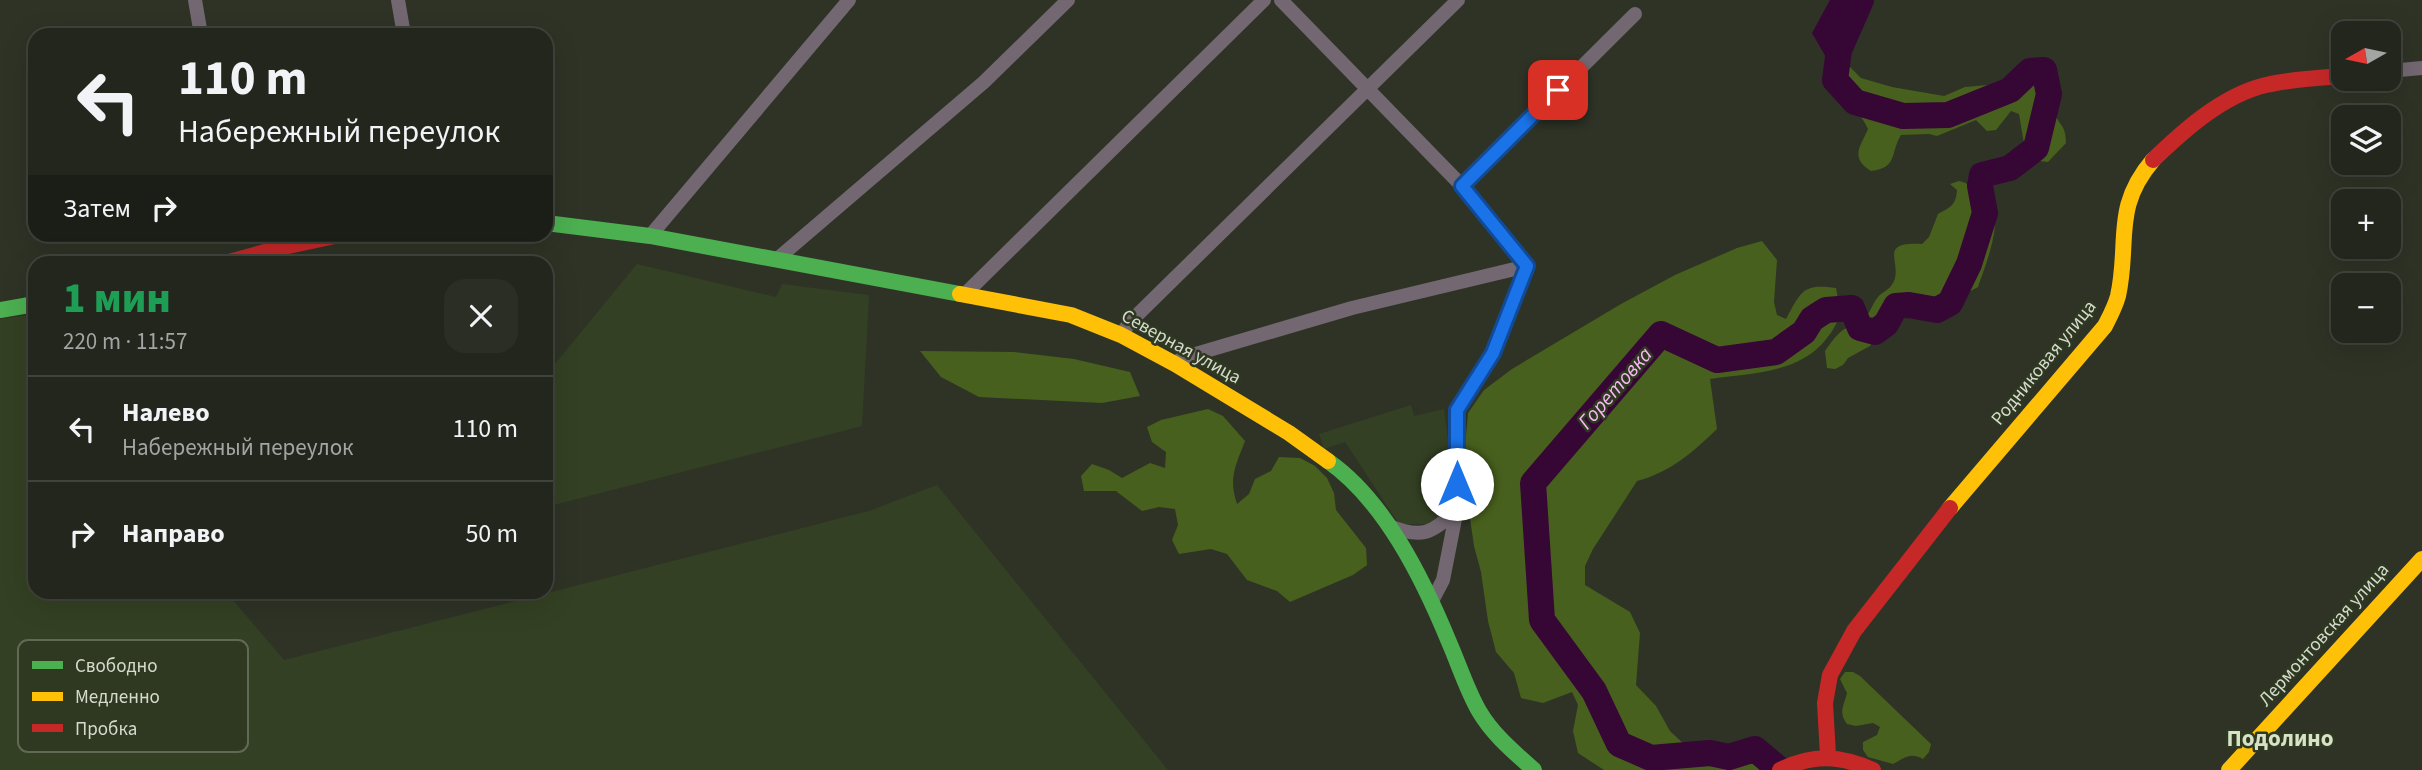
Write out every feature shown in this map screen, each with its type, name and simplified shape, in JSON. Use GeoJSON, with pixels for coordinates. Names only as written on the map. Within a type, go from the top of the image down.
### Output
{"type":"FeatureCollection","features":[{"type":"Feature","properties":{"kind":"street"},"geometry":{"type":"LineString","coordinates":[[195,0],[200,28]]}},
{"type":"Feature","properties":{"kind":"street"},"geometry":{"type":"LineString","coordinates":[[398,0],[403,28]]}},
{"type":"Feature","properties":{"kind":"street"},"geometry":{"type":"LineString","coordinates":[[650,236],[849,0]]}},
{"type":"Feature","properties":{"kind":"street"},"geometry":{"type":"LineString","coordinates":[[776,260],[984,82],[1068,0]]}},
{"type":"Feature","properties":{"kind":"street"},"geometry":{"type":"LineString","coordinates":[[964,295],[1264,0]]}},
{"type":"Feature","properties":{"kind":"street"},"geometry":{"type":"LineString","coordinates":[[1281,0],[1462,186],[1527,266]]}},
{"type":"Feature","properties":{"kind":"street"},"geometry":{"type":"LineString","coordinates":[[1121,335],[1130,322],[1458,0]]}},
{"type":"Feature","properties":{"kind":"street"},"geometry":{"type":"LineString","coordinates":[[1462,186],[1635,14]]}},
{"type":"Feature","properties":{"kind":"street"},"geometry":{"type":"LineString","coordinates":[[2401,70],[2422,68]]}},
{"type":"Feature","properties":{"kind":"street","name":"Родниковая улица"},"geometry":{"type":"LineString","coordinates":[[1829,755],[1825,703],[1830,675],[1854,631],[1924,539],[2105,326],[2115,307],[2120,285],[2122,237],[2127,206],[2133,187],[2143,171],[2192,127],[2246,91],[2261,86],[2331,77]]}},
{"type":"Feature","properties":{"kind":"street","name":"Северная улица"},"geometry":{"type":"LineString","coordinates":[[553,224],[650,236],[1070,315],[1121,335],[1175,364],[1289,433],[1337,467],[1365,494],[1388,526],[1432,601],[1478,710],[1496,736],[1534,770]]}},
{"type":"Feature","properties":{"kind":"street"},"geometry":{"type":"LineString","coordinates":[[250,256],[307,242]]}},
{"type":"Feature","properties":{"kind":"street"},"geometry":{"type":"LineString","coordinates":[[1175,364],[1182,358],[1352,308],[1527,266]]}},
{"type":"Feature","properties":{"kind":"street"},"geometry":{"type":"LineString","coordinates":[[1432,601],[1443,580],[1457,509],[1457,410],[1493,353],[1527,266]]}},
{"type":"Feature","properties":{"kind":"street"},"geometry":{"type":"LineString","coordinates":[[0,310],[28,305]]}},
{"type":"Feature","properties":{"kind":"street"},"geometry":{"type":"LineString","coordinates":[[1388,526],[1407,533],[1420,533],[1439,528],[1457,509]]}},
{"type":"Feature","properties":{"kind":"street","name":"Лермонтовская улица"},"geometry":{"type":"LineString","coordinates":[[2229,770],[2422,559]]}},
{"type":"Feature","properties":{"kind":"street"},"geometry":{"type":"LineString","coordinates":[[1786,767],[1807,758],[1829,755],[1873,770]]}},
{"type":"Feature","properties":{"kind":"shaded area"},"geometry":{"type":"Polygon","coordinates":[[[1830,0],[1858,0],[1863,10],[1852,45],[1843,58],[1827,59],[1812,33],[1830,0]]]}},
{"type":"Feature","properties":{"kind":"shaded area"},"geometry":{"type":"Polygon","coordinates":[[[637,264],[776,297],[782,284],[869,295],[862,426],[553,505],[553,366],[637,264]]]}},
{"type":"Feature","properties":{"kind":"shaded area"},"geometry":{"type":"Polygon","coordinates":[[[28,315],[28,599],[232,599],[284,660],[523,599],[553,599],[553,591],[869,511],[937,485],[1168,770],[0,770],[0,319],[28,315]]]}},
{"type":"Feature","properties":{"kind":"shaded area"},"geometry":{"type":"Polygon","coordinates":[[[1411,405],[1414,416],[1444,409],[1454,486],[1454,507],[1436,524],[1399,524],[1345,442],[1324,449],[1319,434],[1411,405]]]}},
{"type":"Feature","properties":{"kind":"green space"},"geometry":{"type":"Polygon","coordinates":[[[2046,58],[2056,77],[2057,90],[2053,109],[2066,137],[2066,143],[2048,162],[2032,160],[2026,155],[2019,114],[2011,111],[1996,130],[1987,131],[1976,120],[1937,136],[1901,135],[1892,159],[1886,167],[1880,169],[1871,171],[1860,161],[1860,146],[1868,129],[1839,86],[1836,69],[1841,63],[1849,66],[1861,78],[1892,87],[1944,96],[1965,87],[1988,85],[2046,58]]]}},
{"type":"Feature","properties":{"kind":"green space"},"geometry":{"type":"Polygon","coordinates":[[[1959,181],[1988,197],[1995,217],[1989,255],[1978,287],[1963,295],[1947,315],[1914,312],[1901,321],[1885,326],[1870,346],[1848,358],[1843,365],[1835,369],[1827,368],[1825,351],[1833,340],[1843,330],[1863,320],[1878,297],[1891,286],[1896,271],[1895,251],[1899,246],[1922,244],[1929,237],[1938,214],[1954,202],[1957,190],[1950,184],[1959,181]]]}},
{"type":"Feature","properties":{"kind":"green space"},"geometry":{"type":"Polygon","coordinates":[[[1762,241],[1777,260],[1774,302],[1777,315],[1786,319],[1799,296],[1809,288],[1836,288],[1841,314],[1835,326],[1816,350],[1789,365],[1757,373],[1710,379],[1717,429],[1671,467],[1637,481],[1585,566],[1585,585],[1630,612],[1640,633],[1636,685],[1656,706],[1670,731],[1687,747],[1717,742],[1726,749],[1757,762],[1759,770],[1604,770],[1578,753],[1573,731],[1578,705],[1572,692],[1543,703],[1521,698],[1514,673],[1496,652],[1474,546],[1463,470],[1468,413],[1484,390],[1512,369],[1621,304],[1675,275],[1737,248],[1762,241]]]}},
{"type":"Feature","properties":{"kind":"green space"},"geometry":{"type":"Polygon","coordinates":[[[920,351],[1014,352],[1074,359],[1130,372],[1140,396],[1102,403],[979,397],[941,377],[920,351]]]}},
{"type":"Feature","properties":{"kind":"green space"},"geometry":{"type":"Polygon","coordinates":[[[1208,409],[1223,416],[1245,441],[1233,479],[1237,504],[1249,494],[1255,479],[1271,471],[1279,457],[1300,458],[1315,466],[1327,478],[1334,493],[1336,510],[1366,548],[1367,565],[1353,575],[1290,602],[1277,591],[1247,580],[1227,554],[1211,549],[1179,554],[1172,540],[1178,525],[1175,509],[1159,507],[1142,511],[1116,491],[1084,491],[1081,476],[1092,464],[1122,478],[1150,463],[1165,468],[1166,452],[1152,442],[1147,427],[1161,420],[1208,409]]]}},
{"type":"Feature","properties":{"kind":"green space"},"geometry":{"type":"Polygon","coordinates":[[[1845,672],[1860,676],[1931,744],[1923,759],[1911,756],[1893,764],[1868,757],[1863,750],[1863,742],[1877,735],[1880,727],[1873,723],[1856,726],[1847,724],[1844,720],[1842,709],[1847,693],[1840,679],[1845,672]]]}},
{"type":"Feature","properties":{"kind":"waterway","name":"Горетовка"},"geometry":{"type":"LineString","coordinates":[[1780,770],[1755,749],[1729,757],[1710,753],[1651,758],[1619,744],[1594,691],[1542,620],[1533,483],[1661,334],[1717,360],[1776,352],[1804,332],[1812,319],[1826,310],[1852,308],[1860,328],[1875,332],[1886,324],[1896,306],[1909,305],[1937,310],[1950,303],[1969,264],[1985,213],[1980,186],[1982,175],[2010,168],[2036,148],[2049,94],[2044,70],[2030,71],[2010,90],[1948,115],[1903,116],[1855,102],[1835,80],[1839,50],[1861,0]]}},
{"type":"Feature","properties":{"kind":"traffic: fast"},"geometry":{"type":"LineString","coordinates":[[553,224],[650,236],[960,294]]}},
{"type":"Feature","properties":{"kind":"traffic: fast"},"geometry":{"type":"LineString","coordinates":[[0,310],[28,305]]}},
{"type":"Feature","properties":{"kind":"traffic: fast"},"geometry":{"type":"LineString","coordinates":[[1328,461],[1367,497],[1384,519],[1427,593],[1479,711],[1497,735],[1534,770]]}},
{"type":"Feature","properties":{"kind":"traffic: slow"},"geometry":{"type":"LineString","coordinates":[[1950,508],[2105,326],[2118,296],[2127,210],[2140,177],[2153,160]]}},
{"type":"Feature","properties":{"kind":"traffic: slow"},"geometry":{"type":"LineString","coordinates":[[960,294],[1071,315],[1121,335],[1175,364],[1289,433],[1328,461]]}},
{"type":"Feature","properties":{"kind":"traffic: slow"},"geometry":{"type":"LineString","coordinates":[[2229,770],[2422,559]]}},
{"type":"Feature","properties":{"kind":"traffic: jam"},"geometry":{"type":"LineString","coordinates":[[2153,160],[2205,115],[2235,97],[2275,83],[2331,77]]}},
{"type":"Feature","properties":{"kind":"traffic: jam"},"geometry":{"type":"LineString","coordinates":[[250,256],[307,242]]}},
{"type":"Feature","properties":{"kind":"traffic: jam"},"geometry":{"type":"LineString","coordinates":[[1828,755],[1825,703],[1830,675],[1854,631],[1950,508]]}},
{"type":"Feature","properties":{"kind":"traffic: jam"},"geometry":{"type":"LineString","coordinates":[[1780,770],[1804,761],[1826,758],[1849,761],[1873,770]]}},
{"type":"Feature","properties":{"kind":"district","name":"Подолино"},"geometry":{"type":"Point","coordinates":[2280,738]}},
{"type":"Feature","properties":{"kind":"route"},"geometry":{"type":"LineString","coordinates":[[1457,484],[1457,410],[1493,353],[1527,266],[1462,186],[1558,90]]}}]}
